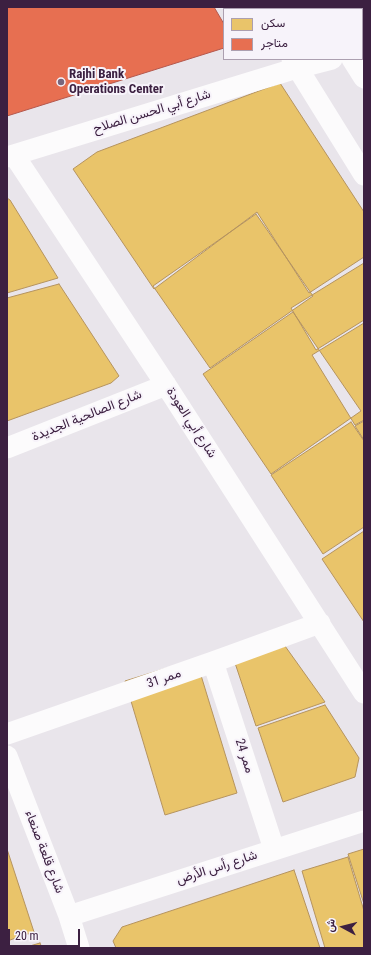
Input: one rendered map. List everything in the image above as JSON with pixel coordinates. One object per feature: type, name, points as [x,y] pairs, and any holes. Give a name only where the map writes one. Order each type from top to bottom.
[{"type":"street","name":"شارع أبي الحسن الصلاح","points":[[11,156],[294,63],[322,60]]},
{"type":"street","points":[[353,60],[364,78]]},
{"type":"street","points":[[294,63],[364,174]]},
{"type":"street","name":"شارع أبي العودة","points":[[11,156],[166,384],[364,693]]},
{"type":"street","name":"شارع الصالحية الجديدة","points":[[7,448],[166,384]]},
{"type":"street","name":"ممر 31","points":[[7,734],[214,662],[320,623]]},
{"type":"street","name":"ممر 24","points":[[214,662],[274,850]]},
{"type":"street","name":"شارع قلعة صنعاء","points":[[7,756],[69,916],[79,948]]},
{"type":"street","name":"شارع رأس الأرض","points":[[69,916],[364,820]]},
{"type":"building: سكن","points":[[280,83],[364,212],[364,257],[309,293],[257,212],[154,289],[73,169],[97,152]]},
{"type":"building: سكن","points":[[7,198],[10,200],[58,278],[7,293]]},
{"type":"building: سكن","points":[[256,214],[313,296],[210,368],[153,286]]},
{"type":"building: سكن","points":[[364,263],[364,320],[316,350],[291,308]]},
{"type":"building: سكن","points":[[59,284],[119,376],[111,383],[7,421],[7,298]]},
{"type":"building: سكن","points":[[293,312],[361,411],[271,474],[203,374]]},
{"type":"building: سكن","points":[[364,323],[364,420],[355,425],[312,355]]},
{"type":"building: سكن","points":[[364,421],[364,440],[355,426]]},
{"type":"building: سكن","points":[[351,422],[364,441],[364,527],[323,554],[271,475]]},
{"type":"building: سكن","points":[[364,531],[364,622],[322,559]]},
{"type":"building: سكن","points":[[285,646],[325,702],[256,726],[235,663]]},
{"type":"building: سكن","points":[[196,659],[237,793],[165,815],[125,681]]},
{"type":"building: سكن","points":[[325,705],[359,758],[355,777],[283,802],[258,728]]},
{"type":"building: سكن","points":[[7,849],[34,932],[7,941]]},
{"type":"building: سكن","points":[[364,849],[364,904],[348,854]]},
{"type":"building: سكن","points":[[348,857],[364,911],[364,948],[325,948],[302,871]]},
{"type":"building: سكن","points":[[294,870],[320,948],[116,948],[113,941],[122,927]]},
{"type":"building: سكن","points":[[40,943],[42,948],[23,948]]},
{"type":"building: متاجر","name":"Rajhi Bank Operations Center","points":[[7,7],[214,7],[223,22],[223,48],[7,116]]},
{"type":"place","name":"Rajhi Bank Operations Center","points":[[61,82]]}]
